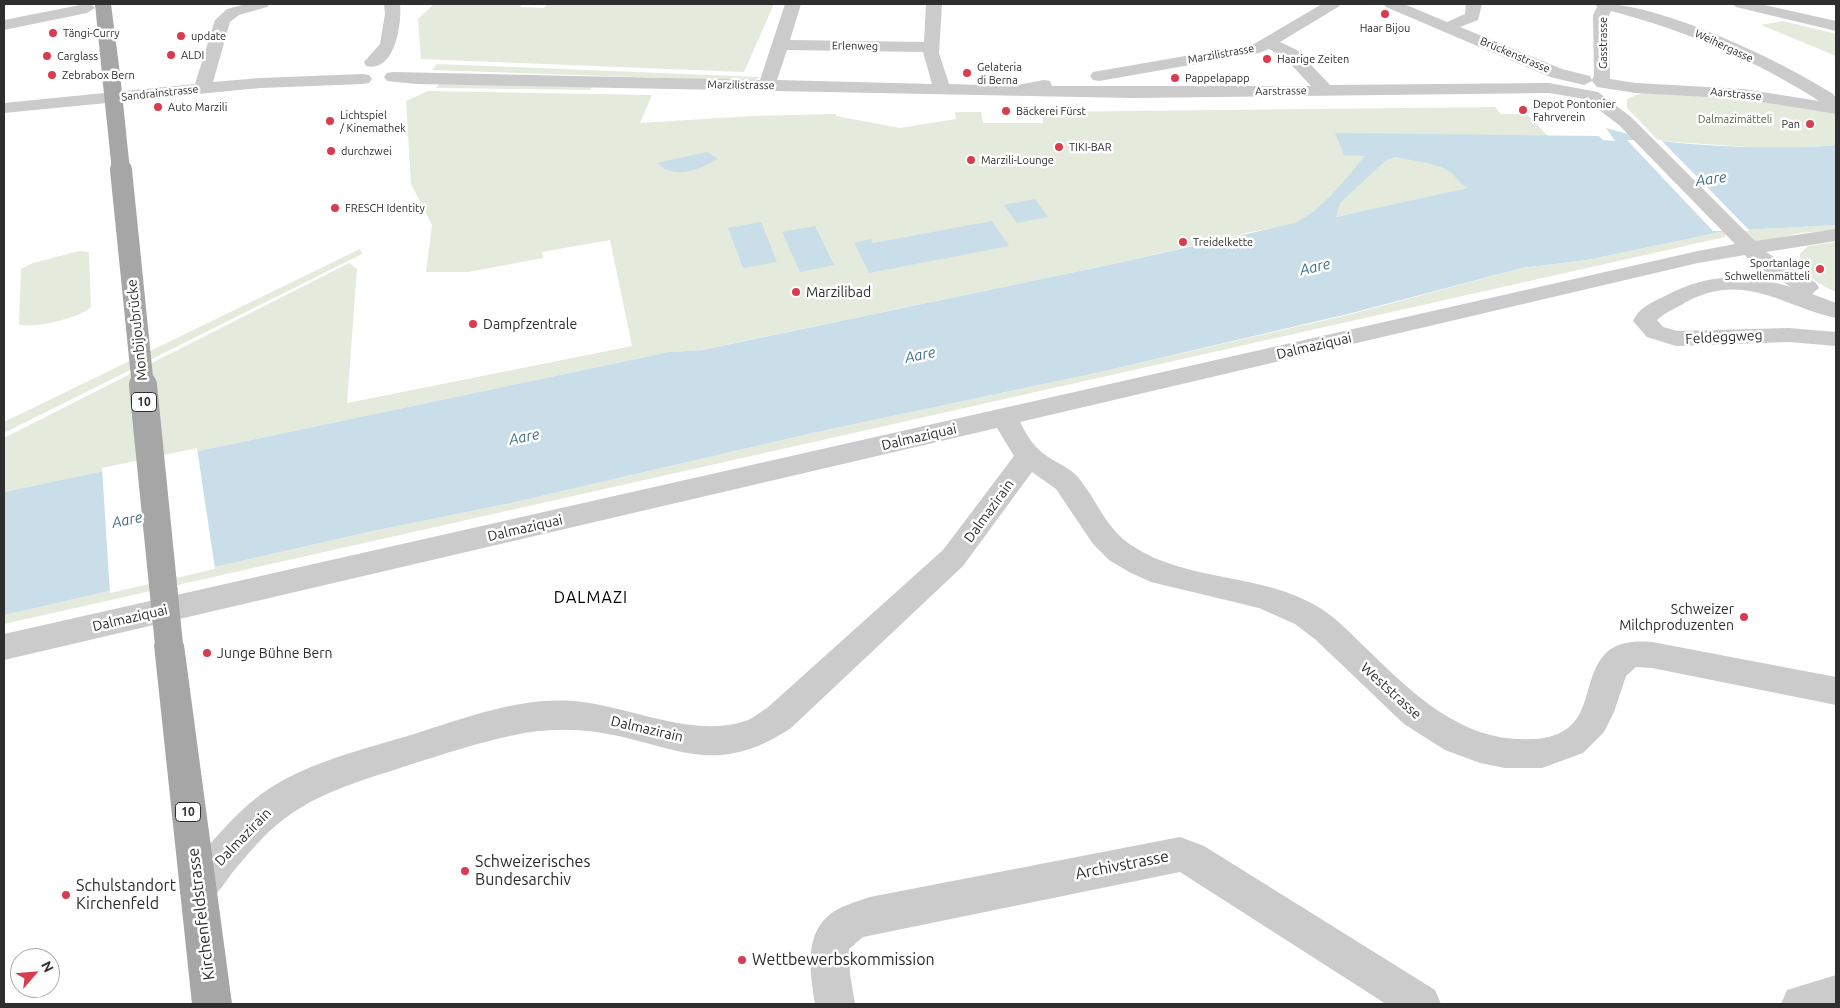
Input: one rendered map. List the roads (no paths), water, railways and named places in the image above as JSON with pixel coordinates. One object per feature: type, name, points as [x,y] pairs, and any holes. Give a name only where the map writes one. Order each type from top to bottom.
[{"type":"main road","points":[[87,6],[105,27]]},
{"type":"main road","points":[[105,27],[110,8]]},
{"type":"main road","name":"Monbijoubrücke","points":[[105,27],[169,645]]},
{"type":"main road","name":"Kirchenfeldstrasse","points":[[169,645],[212,1004]]},
{"type":"street","points":[[203,88],[223,20],[233,12],[262,4]]},
{"type":"street","points":[[365,70],[388,45],[393,14],[392,4]]},
{"type":"street","points":[[767,86],[793,4]]},
{"type":"street","points":[[934,4],[931,47],[942,89]]},
{"type":"street","name":"Marzilistrasse","points":[[1099,76],[1246,51],[1269,43],[1333,4]]},
{"type":"street","name":"Brückenstrasse","points":[[1391,4],[1592,88]]},
{"type":"street","points":[[1447,27],[1472,16],[1474,4]]},
{"type":"street","name":"Gasstrasse","points":[[1592,88],[1603,76],[1601,15],[1604,4]]},
{"type":"street","name":"Weihergasse","points":[[1604,4],[1645,13],[1705,37],[1816,91],[1827,98],[1835,109]]},
{"type":"street","points":[[1741,4],[1836,26]]},
{"type":"street","points":[[4,25],[87,6]]},
{"type":"street","points":[[1269,43],[1288,51],[1326,91]]},
{"type":"street","points":[[388,45],[394,50],[398,68]]},
{"type":"street","name":"Erlenweg","points":[[780,45],[931,47]]},
{"type":"street","name":"Marzilistrasse","points":[[365,70],[379,80],[398,68],[416,80],[438,78],[1012,91],[1044,85]]},
{"type":"street","name":"Sandrainstrasse","points":[[4,108],[203,88],[317,79],[365,70]]},
{"type":"street","points":[[1592,88],[1750,249],[1788,277],[1836,301]]},
{"type":"street","name":"Aarstrasse","points":[[1012,91],[1133,93],[1636,88],[1725,92],[1835,109]]},
{"type":"street","name":"Dalmaziquai","points":[[4,647],[1688,259],[1806,238],[1836,235]]},
{"type":"street","name":"Feldeggweg","points":[[1836,310],[1780,290],[1746,284],[1724,283],[1692,291],[1664,305],[1645,318],[1648,325],[1655,332],[1676,339],[1789,334],[1836,339]]},
{"type":"street","name":"Weststrasse","points":[[1004,418],[1029,456],[1067,483],[1099,532],[1125,556],[1161,572],[1270,598],[1296,609],[1322,626],[1413,714],[1447,735],[1492,752],[1533,754],[1560,749],[1579,738],[1594,720],[1611,669],[1622,659],[1635,654],[1652,655],[1836,691]]},
{"type":"street","name":"Dalmazirain","points":[[197,887],[255,822],[272,806],[296,791],[342,771],[501,723],[550,716],[573,715],[605,719],[709,742],[730,740],[764,728],[779,718],[953,558],[968,542],[1029,456]]},
{"type":"street","name":"Archivstrasse","points":[[835,1004],[829,950],[833,938],[846,925],[870,916],[1180,854],[1191,858],[1421,1004]]},
{"type":"street","points":[[1801,1004],[1836,996]]},
{"type":"water","name":"Aare","points":[[1606,128],[1653,140],[1703,145],[1770,148],[1836,145],[1836,225],[1725,231],[1587,260],[1522,268],[1352,313],[1105,371],[817,432],[511,503],[373,531],[4,615],[4,492],[669,352],[702,350],[1118,263],[1295,223],[1324,202],[1365,156],[1344,155],[1335,133],[1599,136],[1603,140],[1615,141]],"holes":[[[1396,157],[1441,167],[1450,172],[1468,188],[1336,217],[1340,203],[1386,160]]]},
{"type":"water","points":[[707,152],[718,159],[687,172],[671,171],[657,163]]},
{"type":"water","points":[[1035,199],[1048,217],[1017,223],[1004,205]]},
{"type":"water","points":[[992,221],[1009,246],[869,273],[854,243],[871,239],[873,243]]},
{"type":"water","points":[[761,222],[777,262],[743,268],[728,228]]},
{"type":"water","points":[[815,226],[834,265],[800,272],[782,232]]},
{"type":"place","name":"Haar Bijou","points":[[1385,14]]},
{"type":"place","name":"Tängi-Curry","points":[[53,33]]},
{"type":"place","name":"update","points":[[181,36]]},
{"type":"place","name":"ALDI","points":[[171,55]]},
{"type":"place","name":"Carglass","points":[[47,56]]},
{"type":"place","name":"Haarige Zeiten","points":[[1267,59]]},
{"type":"place","name":"Gelateria di Berna","points":[[967,73]]},
{"type":"place","name":"Zebrabox Bern","points":[[52,75]]},
{"type":"place","name":"Pappelapapp","points":[[1175,78]]},
{"type":"place","name":"Auto Marzili","points":[[158,107]]},
{"type":"place","name":"Depot Pontonier Fahrverein","points":[[1523,110]]},
{"type":"place","name":"Bäckerei Fürst","points":[[1006,111]]},
{"type":"place","name":"Lichtspiel / Kinemathek","points":[[330,121]]},
{"type":"place","name":"Pan","points":[[1810,124]]},
{"type":"place","name":"TIKI-BAR","points":[[1059,147]]},
{"type":"place","name":"durchzwei","points":[[331,151]]},
{"type":"place","name":"Marzili-Lounge","points":[[971,160]]},
{"type":"place","name":"FRESCH Identity","points":[[335,208]]},
{"type":"place","name":"Treidelkette","points":[[1183,242]]},
{"type":"place","name":"Sportanlage Schwellenmätteli","points":[[1820,269]]},
{"type":"place","name":"Marzilibad","points":[[796,292]]},
{"type":"place","name":"Dampfzentrale","points":[[473,324]]},
{"type":"place","name":"Schweizer Milchproduzenten","points":[[1744,617]]},
{"type":"place","name":"Junge Bühne Bern","points":[[207,653]]},
{"type":"place","name":"Schweizerisches Bundesarchiv","points":[[465,871]]},
{"type":"place","name":"Schulstandort Kirchenfeld","points":[[66,895]]},
{"type":"place","name":"Wettbewerbskommission","points":[[742,960]]},
{"type":"district","name":"DALMAZI","points":[[591,598]]},
{"type":"park label","name":"Dalmazimätteli","points":[[1735,119]]}]
